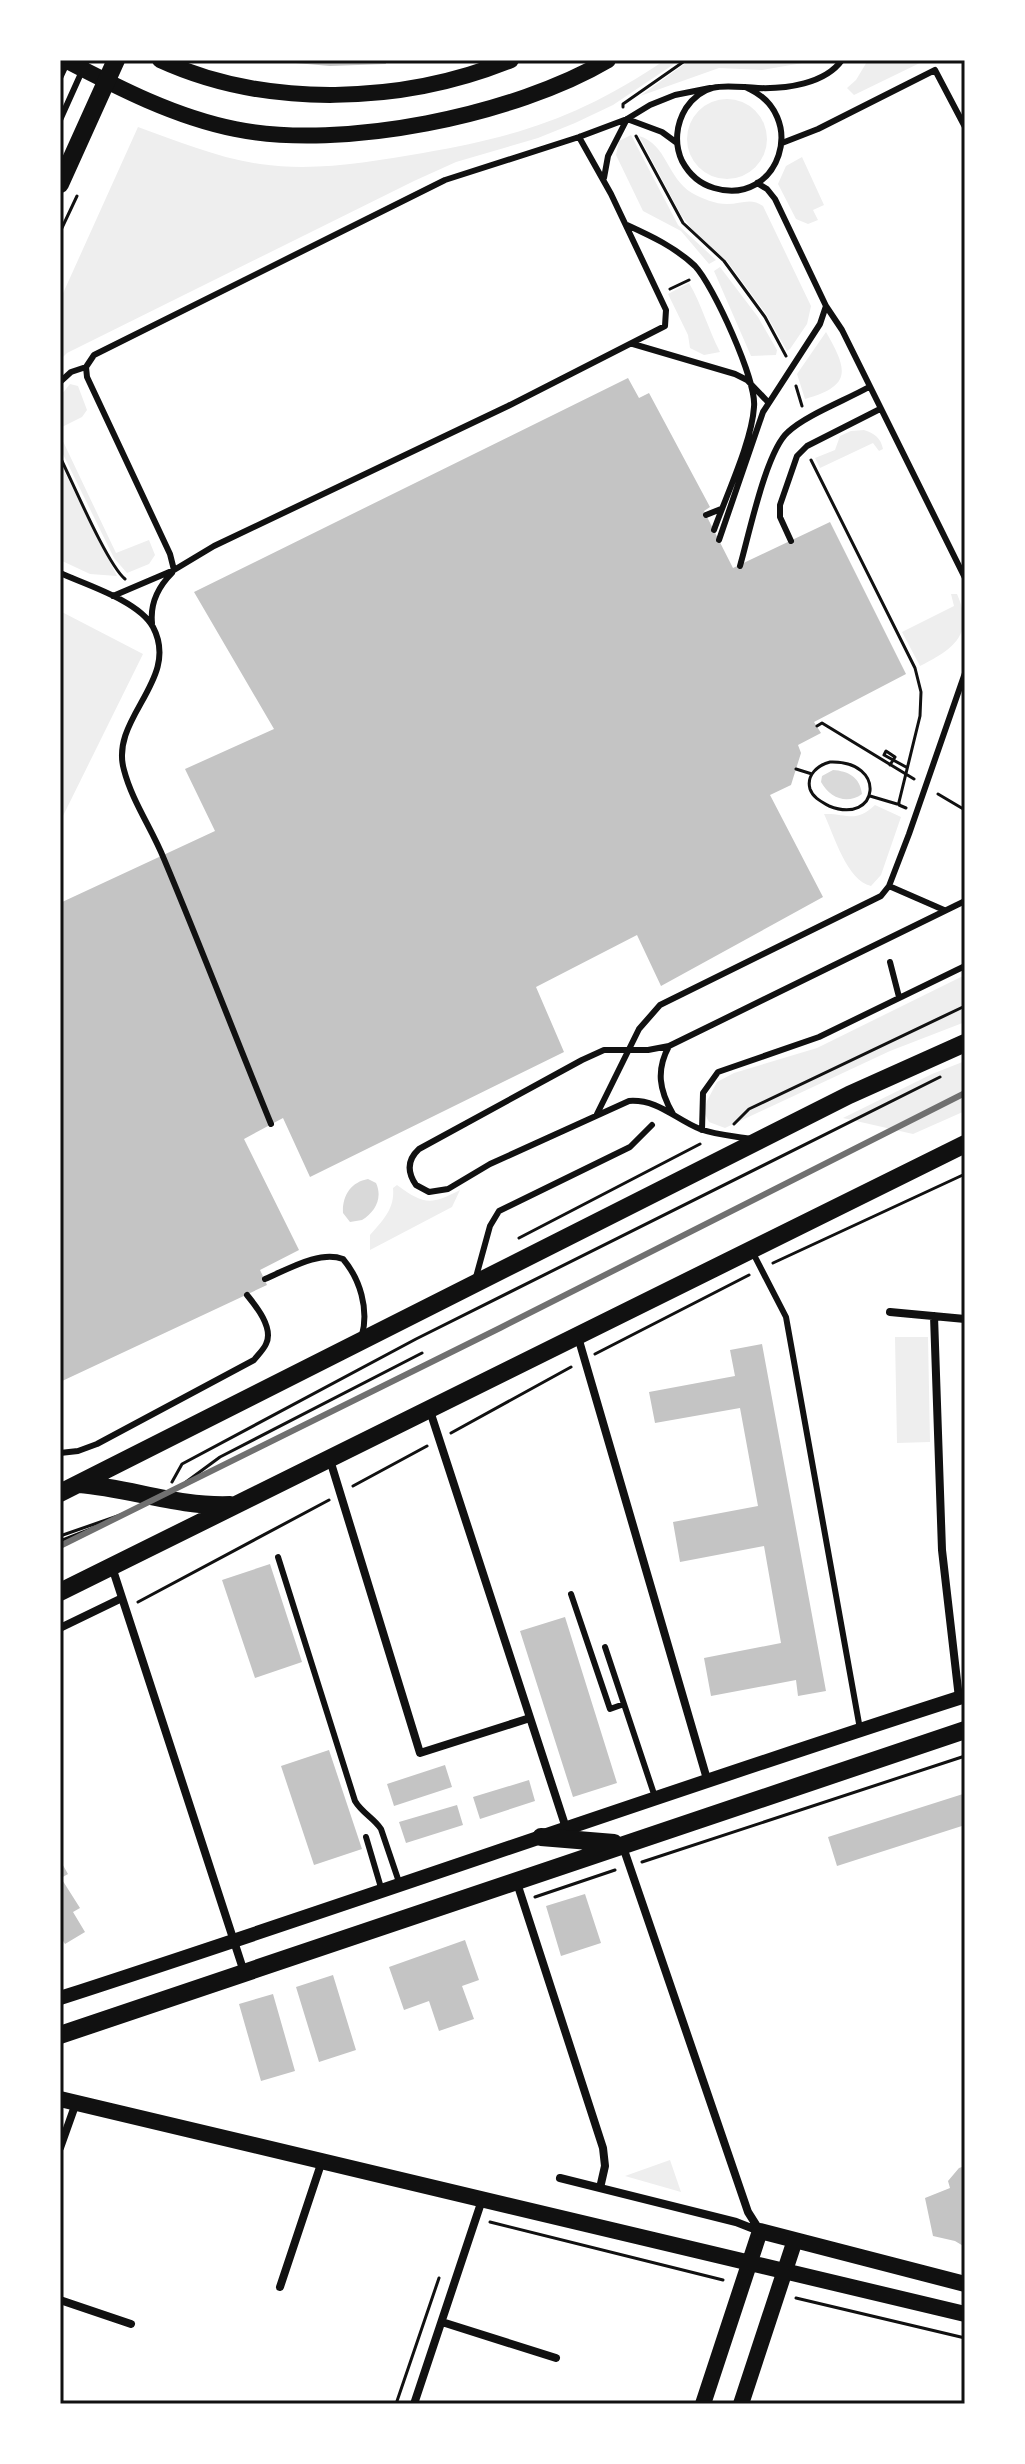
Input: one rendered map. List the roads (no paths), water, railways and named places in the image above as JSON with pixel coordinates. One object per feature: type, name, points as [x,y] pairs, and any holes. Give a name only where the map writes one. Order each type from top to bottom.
[{"type":"main road","points":[[60,184],[116,60]]},
{"type":"main road","points":[[160,60],[231,84],[270,90],[340,94],[413,87],[511,60]]},
{"type":"main road","points":[[74,62],[166,108],[234,129],[267,134],[326,136],[392,128],[502,104],[568,81],[608,60]]},
{"type":"main road","points":[[60,1493],[849,1095],[965,1043]]},
{"type":"main road","points":[[60,1592],[965,1144]]},
{"type":"main road","points":[[79,1484],[204,1506],[237,1505]]},
{"type":"main road","points":[[60,2035],[622,1843],[965,1730]]},
{"type":"main road","points":[[541,1837],[622,1843]]},
{"type":"main road","points":[[68,2101],[965,2314]]},
{"type":"main road","points":[[703,2404],[760,2231],[965,2284]]},
{"type":"main road","points":[[741,2404],[795,2240]]},
{"type":"street","points":[[890,1312],[965,1319]]},
{"type":"street","points":[[60,1998],[707,1779],[962,1697],[942,1550],[934,1316]]},
{"type":"street","points":[[578,1337],[707,1779]]},
{"type":"street","points":[[430,1411],[566,1828]]},
{"type":"street","points":[[329,1459],[420,1753],[530,1718]]},
{"type":"street","points":[[112,1566],[245,1974]]},
{"type":"street","points":[[60,1628],[122,1598]]},
{"type":"street","points":[[622,1843],[748,2212],[760,2231]]},
{"type":"street","points":[[516,1880],[603,2148],[605,2166],[600,2188]]},
{"type":"street","points":[[60,2148],[68,2101]]},
{"type":"street","points":[[280,2287],[322,2161]]},
{"type":"street","points":[[560,2178],[736,2222],[760,2231]]},
{"type":"street","points":[[414,2404],[483,2199]]},
{"type":"street","points":[[60,2300],[131,2324]]},
{"type":"street","points":[[442,2322],[556,2358]]},
{"type":"lane","points":[[60,382],[71,372],[86,367],[102,350],[445,180],[579,137],[627,119],[667,98],[732,85],[769,88],[808,82],[830,73],[842,60]]},
{"type":"lane","points":[[60,78],[74,62]]},
{"type":"lane","points":[[60,120],[74,62]]},
{"type":"lane","points":[[782,143],[818,129],[935,70],[965,127]]},
{"type":"lane","points":[[627,119],[662,132],[677,144],[688,170],[709,187],[730,191],[757,183],[774,166],[782,143],[778,116],[768,101],[745,87]]},
{"type":"lane","points":[[677,144],[682,115],[694,99],[710,88]]},
{"type":"lane","points":[[604,182],[608,156],[627,119]]},
{"type":"lane","points":[[782,130],[799,135]]},
{"type":"lane","points":[[113,596],[174,570],[214,546],[665,326],[667,315],[625,224],[579,137]]},
{"type":"lane","points":[[757,183],[775,199],[965,578]]},
{"type":"lane","points":[[625,224],[672,247],[696,267],[710,287],[750,380],[755,403],[749,432],[714,530]]},
{"type":"lane","points":[[719,540],[768,402],[820,324],[826,306]]},
{"type":"lane","points":[[633,344],[735,374],[747,380],[768,402]]},
{"type":"lane","points":[[86,367],[89,382],[170,554],[174,570]]},
{"type":"lane","points":[[740,566],[771,460],[780,441],[789,430],[869,387]]},
{"type":"lane","points":[[791,541],[780,517],[780,505],[797,456],[807,446],[880,409]]},
{"type":"lane","points":[[706,515],[722,508]]},
{"type":"lane","points":[[174,570],[157,592],[151,610],[160,661],[124,742],[124,771],[163,856],[271,1124]]},
{"type":"lane","points":[[60,573],[113,596],[137,610],[152,625]]},
{"type":"lane","points":[[597,1114],[646,1019],[660,1005],[881,896],[889,886],[917,812],[965,673]]},
{"type":"lane","points":[[889,886],[944,910]]},
{"type":"lane","points":[[762,1141],[702,1130],[656,1105],[636,1101],[597,1114],[440,1191],[429,1192],[419,1188],[410,1175],[411,1158],[419,1149],[582,1060],[604,1050],[669,1046],[965,901]]},
{"type":"lane","points":[[890,962],[899,997]]},
{"type":"lane","points":[[702,1130],[703,1093],[718,1072],[819,1037],[965,966]]},
{"type":"lane","points":[[669,1046],[662,1060],[660,1075],[664,1098],[673,1114]]},
{"type":"lane","points":[[474,1283],[494,1217],[504,1206],[621,1153],[640,1140],[652,1125]]},
{"type":"lane","points":[[751,1250],[786,1317],[860,1729]]},
{"type":"lane","points":[[265,1279],[328,1256],[339,1257],[348,1264],[364,1300],[365,1316],[360,1341]]},
{"type":"lane","points":[[60,1453],[97,1444],[254,1360],[267,1342],[263,1319],[247,1295]]},
{"type":"lane","points":[[278,1557],[355,1801],[360,1810],[377,1822],[381,1829],[400,1885]]},
{"type":"lane","points":[[571,1594],[610,1709],[624,1704]]},
{"type":"lane","points":[[605,1647],[655,1797]]},
{"type":"lane","points":[[366,1837],[382,1891]]},
{"type":"railway","points":[[60,1546],[965,1093]]}]
